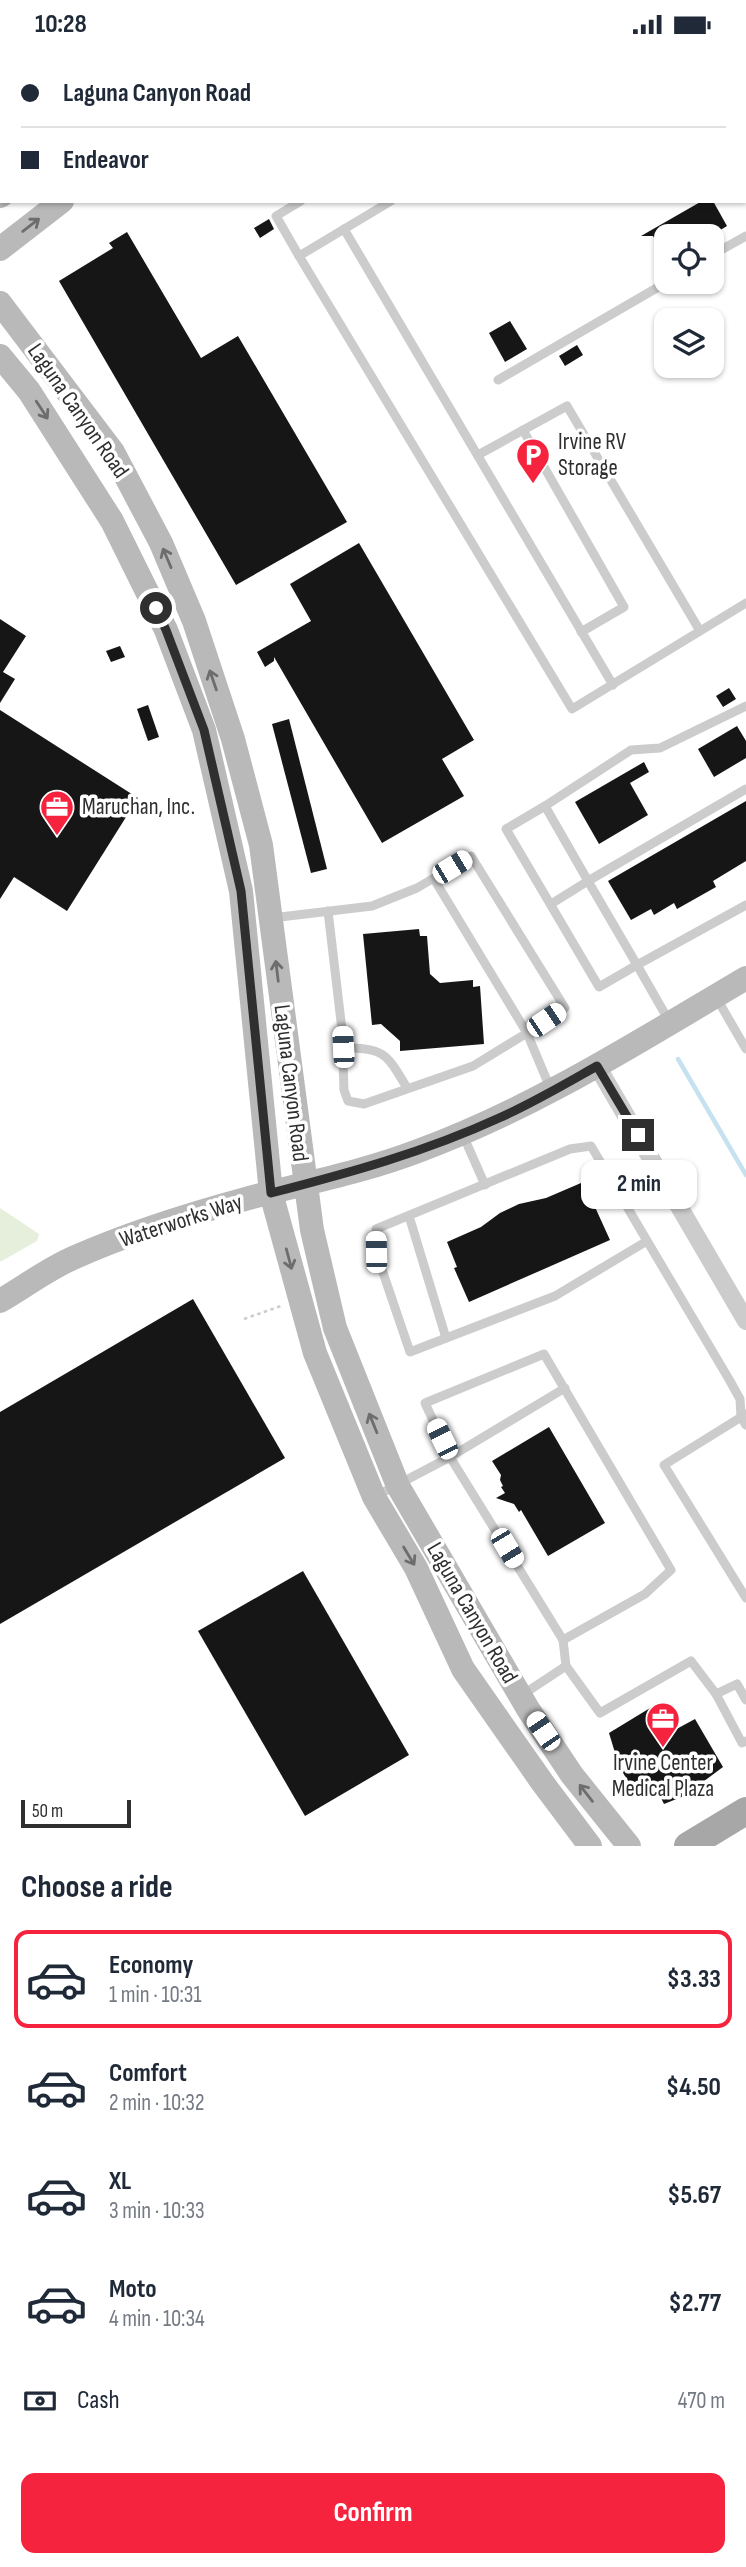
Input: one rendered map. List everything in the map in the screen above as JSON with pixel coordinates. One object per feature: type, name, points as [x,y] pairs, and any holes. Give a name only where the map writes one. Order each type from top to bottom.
[{"type":"main road","points":[[0,249],[59,203]]},
{"type":"main road","name":"Laguna Canyon Road","points":[[0,303],[113,452],[161,543],[194,621],[239,754],[261,845],[312,1230],[334,1328],[398,1486],[520,1696],[572,1775],[629,1846]]},
{"type":"main road","name":"Laguna Canyon Road","points":[[0,356],[29,391],[112,521],[166,630],[204,730],[241,891],[271,1193],[315,1353],[374,1497],[416,1568],[463,1669],[541,1782],[590,1846]]},
{"type":"main road","name":"Waterworks Way","points":[[0,1301],[72,1259],[183,1218],[331,1179],[405,1156],[499,1118],[597,1066],[746,978]]},
{"type":"main road","points":[[688,1846],[746,1811]]},
{"type":"street","points":[[597,1066],[746,1321]]},
{"type":"lane","points":[[298,203],[276,216],[572,709],[746,603]]},
{"type":"lane","points":[[299,256],[388,203]]},
{"type":"lane","points":[[344,229],[613,685]]},
{"type":"lane","points":[[724,248],[746,236]]},
{"type":"lane","points":[[498,380],[654,290]]},
{"type":"lane","points":[[478,455],[567,406],[700,631]]},
{"type":"lane","points":[[523,431],[624,607],[581,632]]},
{"type":"lane","points":[[746,706],[660,748],[631,750],[506,829],[599,987],[746,905]]},
{"type":"lane","points":[[551,904],[746,789]]},
{"type":"lane","points":[[545,806],[670,1023]]},
{"type":"lane","points":[[270,919],[328,911],[372,906],[433,879],[471,856],[565,1008],[473,1066],[364,1104],[352,1103],[346,1098],[344,1090],[343,1047],[328,911]]},
{"type":"lane","points":[[433,879],[527,1033],[552,1091]]},
{"type":"lane","points":[[715,996],[746,1049]]},
{"type":"lane","points":[[343,1047],[376,1049],[390,1058],[407,1088]]},
{"type":"lane","points":[[463,1133],[485,1185]]},
{"type":"lane","points":[[648,1241],[555,1296],[410,1352],[376,1252],[376,1230],[570,1149],[591,1146],[648,1241],[740,1399],[744,1419],[664,1465],[746,1598]]},
{"type":"lane","points":[[409,1216],[446,1338]]},
{"type":"lane","points":[[563,1640],[645,1594],[671,1570],[544,1355],[425,1403],[450,1457],[563,1640],[566,1666],[600,1713],[691,1661],[716,1695],[742,1743],[746,1741]]},
{"type":"lane","points":[[374,1497],[450,1457],[565,1388]]},
{"type":"lane","points":[[520,1696],[566,1666]]},
{"type":"lane","points":[[716,1695],[737,1684],[746,1700]]},
{"type":"path","points":[[244,1319],[300,1299]]},
{"type":"green space","points":[[0,1208],[39,1234],[37,1241],[0,1262]]},
{"type":"building","points":[[699,203],[714,203],[727,226],[662,224]]},
{"type":"building","points":[[269,219],[274,229],[260,238],[254,228]]},
{"type":"building","points":[[654,229],[653,236],[641,236]]},
{"type":"building","points":[[127,232],[201,358],[238,336],[347,522],[236,585],[59,281],[113,248],[109,243]]},
{"type":"building","points":[[510,321],[527,349],[505,362],[489,333]]},
{"type":"building","points":[[577,345],[583,355],[565,366],[559,356]]},
{"type":"building","points":[[359,543],[474,740],[442,759],[464,796],[382,843],[274,657],[274,661],[265,667],[257,652],[311,621],[290,584]]},
{"type":"building","points":[[0,619],[26,636],[3,672],[15,679],[0,703]]},
{"type":"building","points":[[120,646],[125,657],[111,662],[106,651]]},
{"type":"building","points":[[729,688],[736,699],[723,707],[716,696]]},
{"type":"building","points":[[148,705],[159,737],[148,741],[137,709]]},
{"type":"building","name":"Maruchan, Inc.","points":[[0,710],[138,798],[67,911],[14,877],[0,899]]},
{"type":"building","points":[[289,719],[327,869],[311,873],[272,724]]},
{"type":"building","points":[[737,726],[746,741],[746,758],[714,777],[698,749]]},
{"type":"building","points":[[644,762],[649,772],[630,783],[648,815],[599,844],[575,802]]},
{"type":"building","points":[[746,801],[746,861],[713,881],[716,887],[677,909],[674,903],[654,915],[651,909],[631,920],[608,881]]},
{"type":"building","points":[[419,929],[420,936],[427,936],[430,974],[440,983],[473,980],[473,987],[480,986],[484,1044],[400,1051],[400,1041],[381,1024],[372,1025],[363,934]]},
{"type":"building","points":[[581,1183],[591,1208],[595,1207],[610,1240],[469,1302],[454,1268],[457,1267],[447,1242],[481,1227],[500,1213],[519,1204],[546,1198]]},
{"type":"building","points":[[193,1299],[285,1458],[0,1624],[0,1412]]},
{"type":"building","points":[[549,1427],[605,1523],[548,1556],[521,1510],[519,1512],[514,1504],[496,1498],[505,1493],[501,1487],[501,1475],[492,1461]]},
{"type":"building","points":[[303,1571],[409,1755],[305,1816],[198,1631]]},
{"type":"building","name":"Irvine Center Medical Plaza","points":[[655,1705],[671,1732],[695,1719],[723,1767],[684,1796],[664,1804],[656,1788],[641,1798],[632,1788],[619,1766],[609,1733]]},
{"type":"waterway","points":[[678,1059],[746,1175]]},
{"type":"place","name":"Irvine RV Storage","points":[[533,485]]},
{"type":"place","name":"Maruchan, Inc.","points":[[57,837]]},
{"type":"place","name":"Irvine Center Medical Plaza","points":[[663,1749]]},
{"type":"route","points":[[156,608],[204,730],[241,891],[271,1193],[331,1179],[417,1152],[499,1118],[597,1066],[638,1135]]}]
